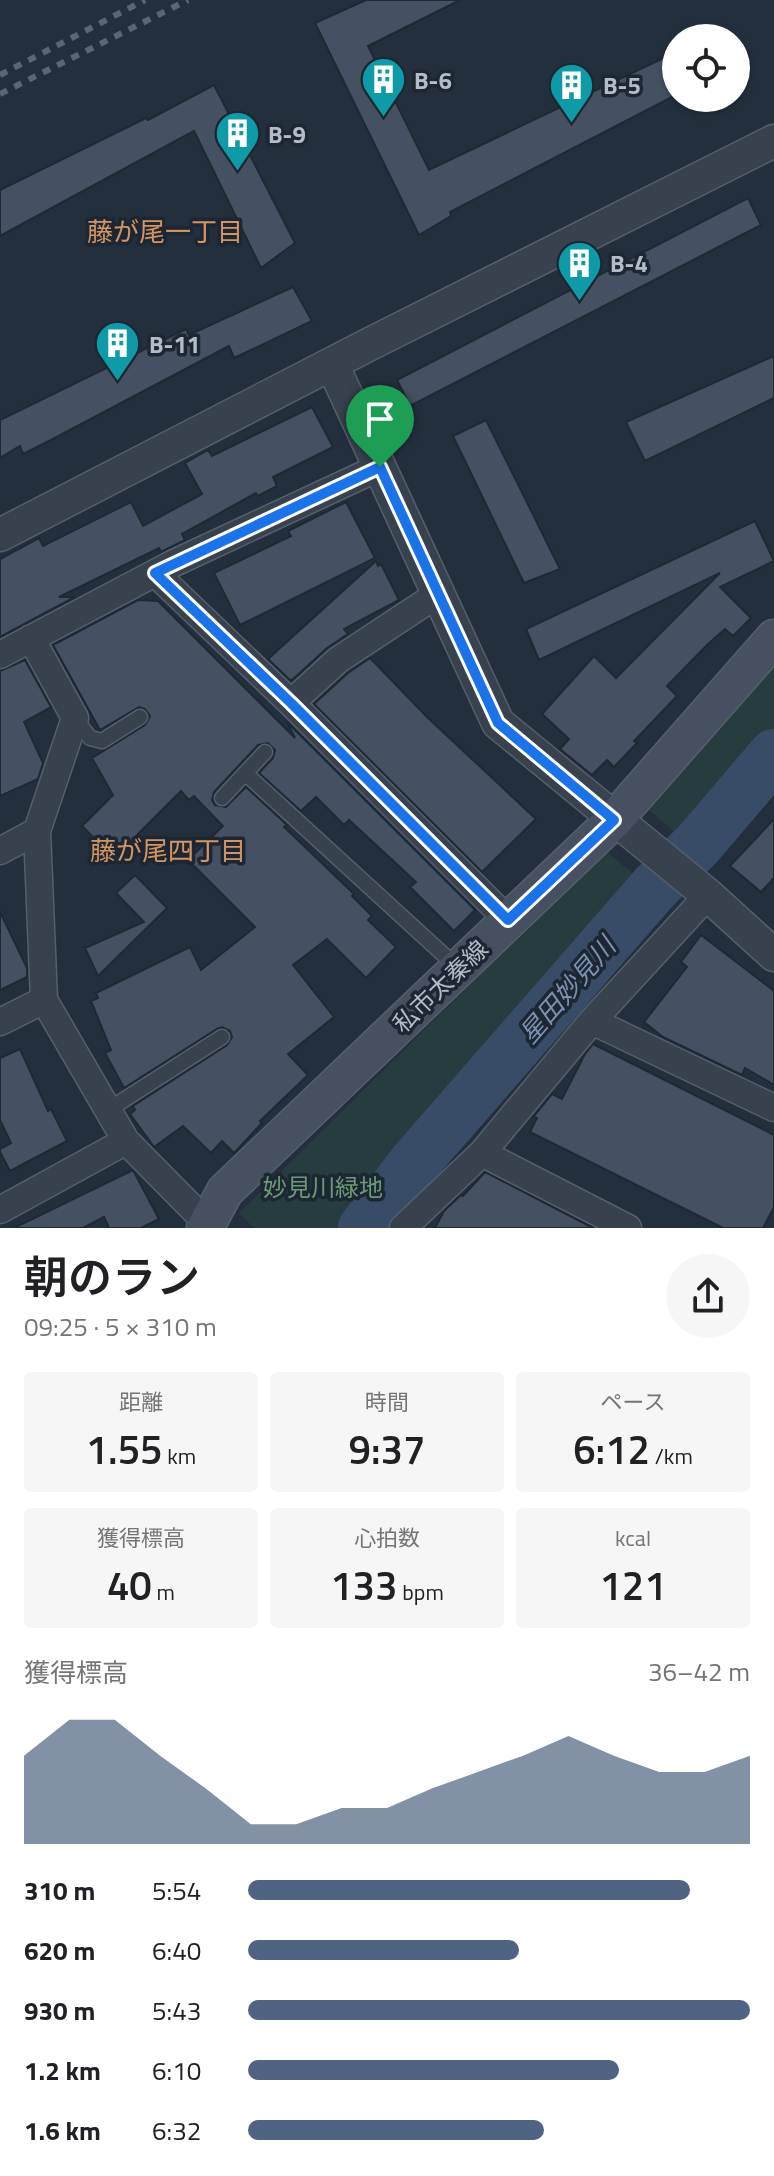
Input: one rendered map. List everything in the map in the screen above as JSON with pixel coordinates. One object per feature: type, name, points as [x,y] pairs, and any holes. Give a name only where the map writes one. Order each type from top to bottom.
[{"type":"main road","name":"私市太秦線","points":[[206,1225],[225,1191],[614,820],[774,638]]},
{"type":"street","points":[[0,535],[774,141]]},
{"type":"street","points":[[332,364],[498,723],[708,895],[774,955]]},
{"type":"street","points":[[0,655],[155,573],[380,467]]},
{"type":"street","points":[[155,573],[291,703],[508,920]]},
{"type":"street","points":[[291,703],[338,660],[438,594]]},
{"type":"street","points":[[31,638],[75,718],[37,831],[44,1000],[126,1141],[206,1225]]},
{"type":"street","points":[[0,851],[37,831]]},
{"type":"street","points":[[403,1228],[482,1153],[592,1021],[708,895]]},
{"type":"street","points":[[0,1022],[44,1000]]},
{"type":"street","points":[[592,1021],[774,1108]]},
{"type":"street","points":[[0,1210],[126,1141]]},
{"type":"street","points":[[482,1153],[628,1228]]},
{"type":"lane","points":[[75,718],[90,738],[102,741],[140,717]]},
{"type":"lane","points":[[222,798],[265,752]]},
{"type":"lane","points":[[245,773],[458,968]]},
{"type":"lane","points":[[108,1110],[222,1037]]},
{"type":"green space","points":[[774,658],[774,734],[682,838],[645,807]]},
{"type":"green space","name":"妙見川緑地","points":[[605,851],[648,885],[342,1228],[254,1228],[239,1213]]},
{"type":"building","points":[[366,0],[460,0],[368,46],[429,170],[662,59],[662,102],[450,212],[451,216],[419,235],[315,23]]},
{"type":"building","points":[[214,85],[295,243],[261,268],[194,131],[0,236],[0,190]]},
{"type":"building","name":"B-4","points":[[748,198],[761,225],[410,406],[397,380]]},
{"type":"building","points":[[293,287],[312,321],[234,358],[229,346],[23,454],[20,446],[0,458],[0,420],[186,329],[189,335]]},
{"type":"building","points":[[774,356],[774,398],[645,461],[626,422]]},
{"type":"building","points":[[312,407],[333,447],[273,477],[277,486],[258,496],[256,493],[182,534],[185,540],[161,552],[159,548],[59,597],[75,597],[0,637],[0,559],[39,538],[43,546],[131,502],[143,526],[202,494],[185,463],[208,450],[212,456]]},
{"type":"building","points":[[486,420],[560,569],[524,583],[453,436]]},
{"type":"building","points":[[346,502],[375,558],[240,625],[214,573],[291,536],[288,531]]},
{"type":"building","points":[[755,521],[774,561],[720,587],[751,618],[733,636],[725,629],[707,645],[667,686],[677,696],[634,741],[637,743],[614,767],[607,760],[592,775],[560,749],[569,739],[542,714],[594,656],[616,678],[720,573],[539,660],[526,629]]},
{"type":"building","points":[[376,561],[378,566],[381,564],[399,600],[344,629],[348,634],[327,648],[291,681],[268,659]]},
{"type":"building","points":[[138,600],[158,601],[295,738],[287,722],[475,910],[454,931],[410,887],[416,882],[349,820],[344,825],[316,797],[301,811],[259,773],[273,758],[275,750],[268,743],[258,745],[214,792],[212,800],[215,805],[226,807],[246,787],[354,894],[352,896],[372,916],[368,920],[396,947],[366,978],[327,939],[293,965],[334,1017],[288,1054],[308,1075],[260,1121],[262,1123],[234,1153],[222,1141],[211,1153],[183,1126],[154,1147],[130,1114],[135,1110],[133,1106],[227,1045],[232,1037],[230,1031],[222,1027],[217,1029],[124,1088],[105,1053],[111,1050],[91,1001],[98,998],[96,993],[190,947],[201,970],[255,927],[188,860],[223,826],[194,796],[189,800],[181,791],[114,858],[82,826],[113,795],[92,758],[145,725],[150,716],[139,707],[100,730],[53,645]]},
{"type":"building","points":[[370,658],[427,717],[536,819],[482,872],[314,704]]},
{"type":"building","points":[[25,660],[51,707],[24,722],[43,763],[38,779],[0,796],[0,671]]},
{"type":"building","points":[[774,819],[774,878],[761,892],[730,866]]},
{"type":"building","points":[[135,875],[167,908],[98,976],[85,948],[144,922],[116,893]]},
{"type":"building","points":[[0,912],[27,968],[27,977],[0,990]]},
{"type":"building","points":[[701,935],[774,991],[774,1085],[745,1068],[742,1075],[663,1037],[644,1022],[687,967],[681,962]]},
{"type":"building","points":[[593,1044],[774,1135],[774,1207],[763,1228],[723,1228],[530,1132],[537,1118],[533,1117],[552,1094],[562,1099]]},
{"type":"building","points":[[20,1049],[48,1111],[51,1109],[67,1141],[10,1171],[0,1152],[11,1143],[0,1120],[0,1058]]},
{"type":"building","points":[[133,1170],[159,1219],[141,1228],[109,1228],[104,1217],[83,1228],[14,1228]]},
{"type":"building","points":[[485,1172],[593,1228],[435,1228],[444,1211]]},
{"type":"waterway","name":"星田妙見川","points":[[364,1228],[416,1161],[774,755]]},
{"type":"railway","points":[[0,75],[145,0]]},
{"type":"railway","points":[[0,94],[188,0]]},
{"type":"place","name":"B-6","points":[[383,119]]},
{"type":"place","name":"B-5","points":[[572,124]]},
{"type":"place","name":"B-9","points":[[237,173]]},
{"type":"place","name":"B-4","points":[[579,302]]},
{"type":"place","name":"B-11","points":[[118,383]]},
{"type":"district","name":"藤が尾一丁目","points":[[165,231]]},
{"type":"district","name":"藤が尾四丁目","points":[[168,850]]},
{"type":"route","points":[[380,467],[498,723],[614,820],[508,920],[291,703],[155,573],[380,467]]}]
